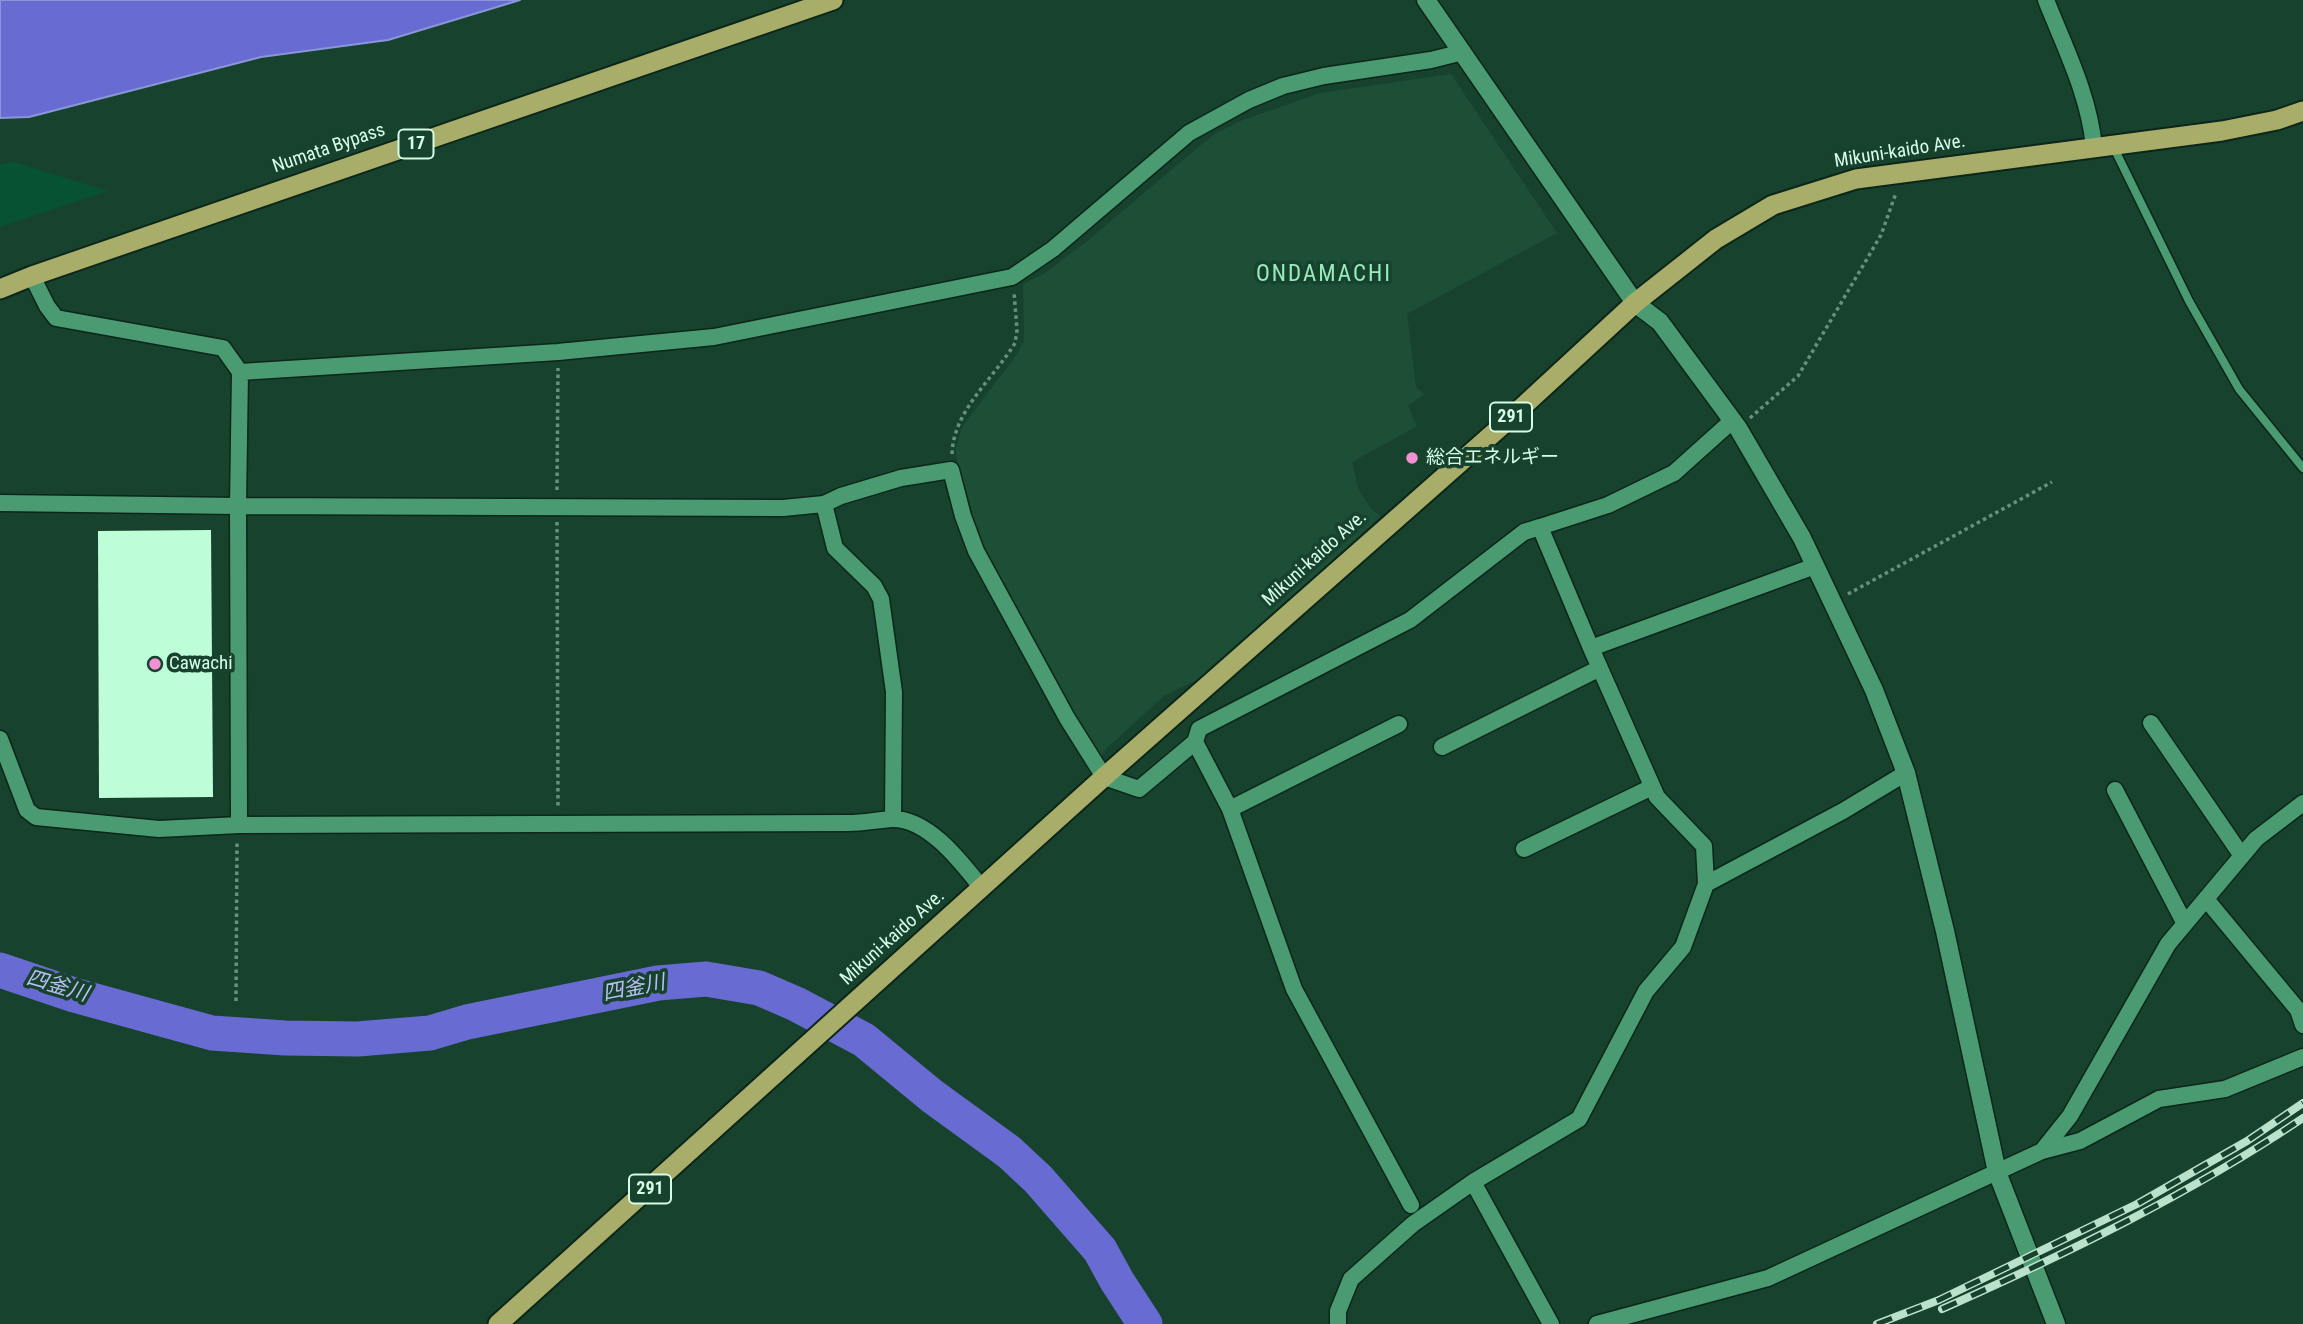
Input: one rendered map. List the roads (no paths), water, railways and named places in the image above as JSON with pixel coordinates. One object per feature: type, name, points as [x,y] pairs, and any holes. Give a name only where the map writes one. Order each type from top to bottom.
[{"type":"highway","name":"Numata Bypass","points":[[0,289],[833,0]]},
{"type":"highway","name":"Mikuni-kaido Ave.","points":[[498,1324],[802,1052],[981,887],[1506,422],[1636,303],[1716,239],[1773,205],[1856,179],[2222,131],[2277,120],[2303,111]]},
{"type":"street","points":[[1426,0],[1636,303],[1660,322],[1735,424],[1815,566],[1874,690],[1906,773],[1945,931],[1997,1172],[2056,1324]]},
{"type":"street","points":[[2046,0],[2083,92],[2092,126],[2103,146]]},
{"type":"street","points":[[240,372],[558,352],[715,337],[1012,277],[1052,249],[1189,133],[1249,100],[1283,86],[1324,76],[1431,60],[1463,52]]},
{"type":"street","points":[[32,276],[56,318],[223,348],[240,372],[239,825]]},
{"type":"street","points":[[0,503],[783,508],[824,504],[841,496],[901,478],[951,470],[976,551],[1067,718],[1104,777],[1139,789],[1195,742],[1199,729],[1410,620],[1524,532],[1608,505],[1674,472],[1735,424]]},
{"type":"street","points":[[824,504],[835,548],[874,586],[881,599],[894,692],[893,819]]},
{"type":"street","points":[[1338,1324],[1338,1311],[1351,1279],[1413,1224],[1473,1182],[1579,1119],[1646,991],[1683,947],[1706,884],[1704,846],[1657,797],[1540,527]]},
{"type":"street","points":[[1591,648],[1815,566]]},
{"type":"street","points":[[1442,747],[1600,668]]},
{"type":"street","points":[[2151,723],[2242,856]]},
{"type":"street","points":[[1230,809],[1399,724]]},
{"type":"street","points":[[0,739],[27,810],[36,817],[159,829],[239,825],[848,823],[893,819],[911,822],[938,839],[960,860],[981,887]]},
{"type":"street","points":[[1195,742],[1230,809],[1294,989],[1411,1205]]},
{"type":"street","points":[[1706,884],[1843,811],[1906,773]]},
{"type":"street","points":[[1524,849],[1652,786]]},
{"type":"street","points":[[2115,790],[2185,924]]},
{"type":"street","points":[[2042,1151],[2070,1115],[2168,944],[2256,838],[2303,803]]},
{"type":"street","points":[[2206,899],[2298,1010],[2303,1024]]},
{"type":"street","points":[[1597,1324],[1768,1278],[2042,1151],[2080,1141],[2159,1099],[2225,1089],[2303,1057]]},
{"type":"street","points":[[1473,1182],[1551,1324]]},
{"type":"lane","points":[[2103,146],[2239,389],[2303,468]]},
{"type":"waterway","name":"四釜川","points":[[0,970],[74,995],[212,1033],[285,1038],[358,1039],[430,1033],[467,1022],[658,983],[706,979],[759,988],[864,1040],[932,1096],[1009,1152],[1038,1179],[1100,1250],[1145,1324]]},
{"type":"railway","points":[[1877,1324],[1939,1300],[2137,1204],[2247,1141],[2303,1103]]},
{"type":"railway","points":[[1942,1309],[2127,1221],[2216,1172],[2303,1118]]},
{"type":"place","name":"総合エネルギー","points":[[1412,458]]},
{"type":"place","name":"Cawachi","points":[[155,664]]},
{"type":"district","name":"ONDAMACHI","points":[[1324,275]]}]
